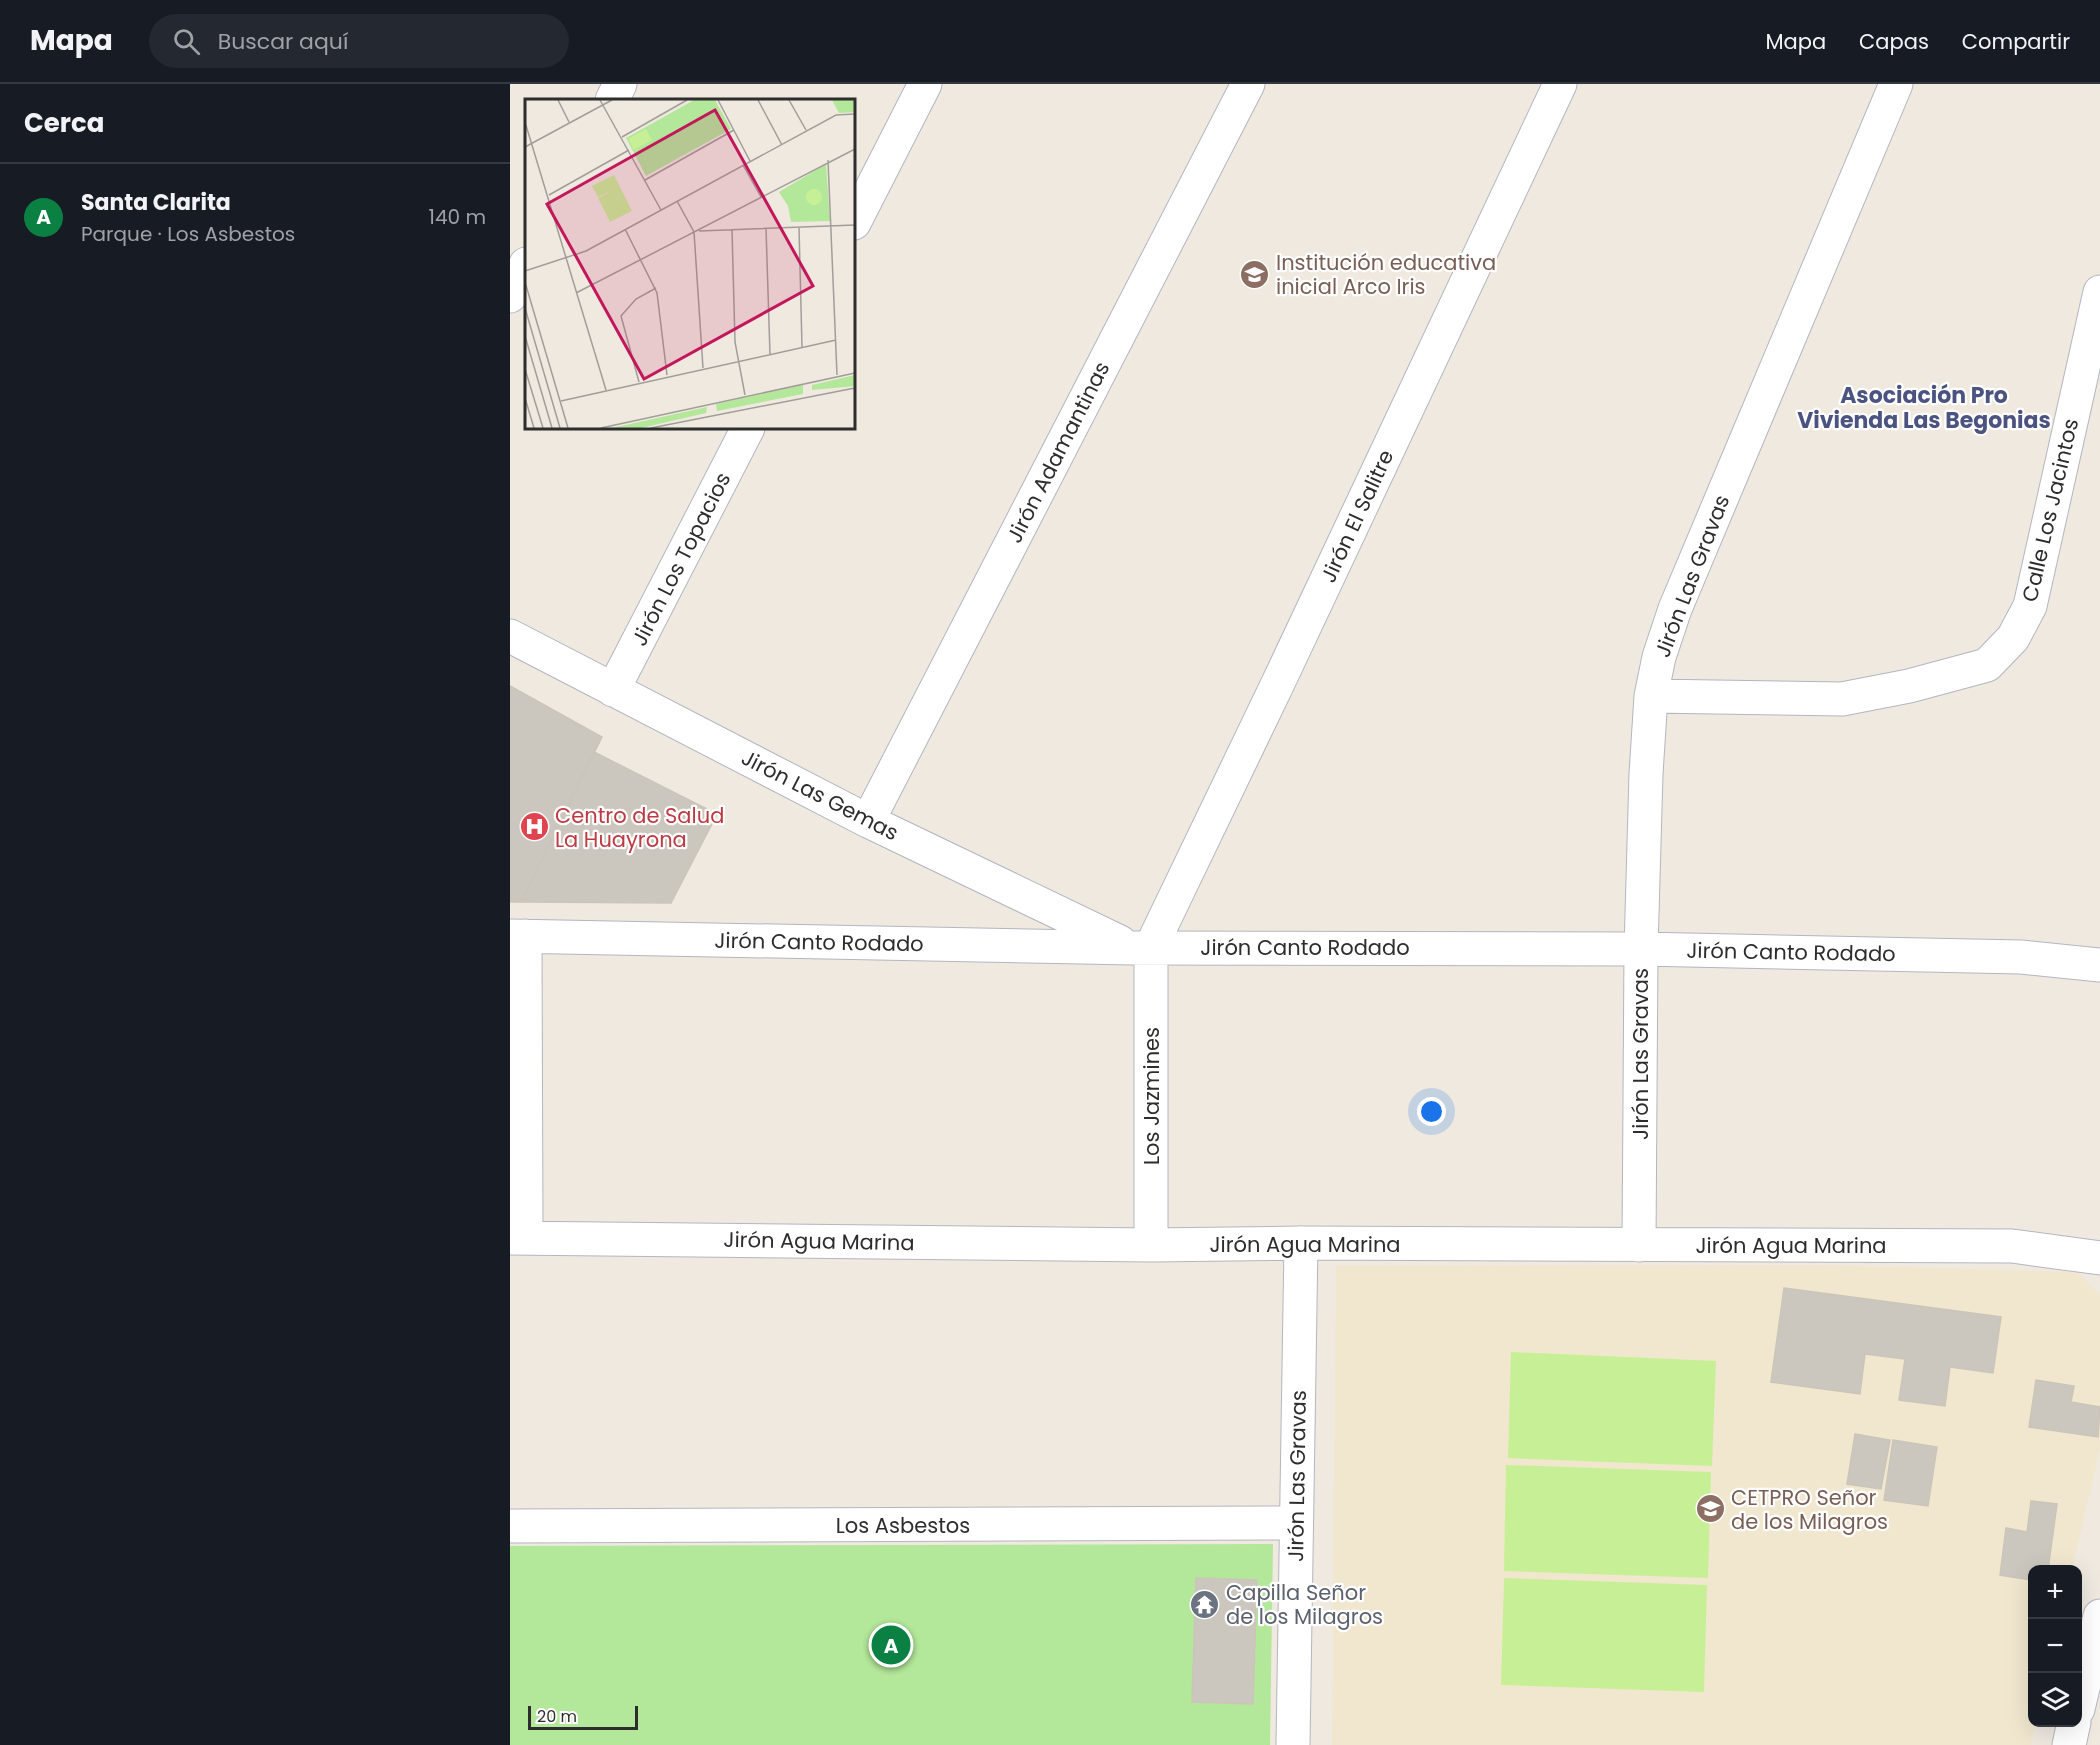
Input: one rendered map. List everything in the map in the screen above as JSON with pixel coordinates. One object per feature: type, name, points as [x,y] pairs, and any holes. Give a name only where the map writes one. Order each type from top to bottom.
[{"type":"street","points":[[612,99],[620,84]]},
{"type":"street","points":[[855,221],[925,84]]},
{"type":"street","name":"Jirón Adamantinas","points":[[868,821],[1248,84]]},
{"type":"street","name":"Jirón El Salitre","points":[[1142,947],[1279,681],[1560,84]]},
{"type":"street","name":"Jirón Las Gravas","points":[[1639,1245],[1641,949],[1646,774],[1651,696],[1659,657],[1675,609],[1896,84]]},
{"type":"street","points":[[510,296],[525,266]]},
{"type":"street","name":"Calle Los Jacintos","points":[[1651,696],[1842,699],[1909,686],[1987,664],[2013,638],[2030,606],[2100,291]]},
{"type":"street","name":"Jirón Los Topacios","points":[[613,690],[747,429]]},
{"type":"street","name":"Jirón Las Gemas","points":[[510,636],[868,821],[1142,947]]},
{"type":"street","points":[[518,936],[518,1238]]},
{"type":"street","name":"Jirón Canto Rodado","points":[[518,936],[1142,947],[1641,949],[2021,957],[2100,965]]},
{"type":"street","name":"Los Jazmines","points":[[1142,947],[1151,1245]]},
{"type":"street","name":"Jirón Agua Marina","points":[[518,1238],[1151,1245],[1301,1243],[2012,1246],[2100,1258]]},
{"type":"street","name":"Jirón Las Gravas","points":[[1293,1745],[1301,1243]]},
{"type":"street","name":"Los Asbestos","points":[[510,1526],[1296,1523]]},
{"type":"street","points":[[2082,1692],[2100,1616]]},
{"type":"street","points":[[2069,1745],[2073,1727]]},
{"type":"shaded area","name":"CETPRO Señor de los Milagros","points":[[1819,1265],[2077,1272],[2100,1294],[2100,1449],[2073,1565],[2028,1565],[2028,1727],[2035,1727],[2031,1745],[1332,1745],[1336,1266]]},
{"type":"green space","points":[[1511,1352],[1716,1361],[1712,1466],[1508,1458]]},
{"type":"green space","points":[[1506,1465],[1711,1472],[1708,1578],[1504,1571]]},
{"type":"green space","points":[[1273,1544],[1270,1745],[510,1745],[510,1546]]},
{"type":"green space","points":[[1504,1578],[1707,1585],[1704,1692],[1501,1685]]},
{"type":"building","name":"Centro de Salud La Huayrona","points":[[510,686],[602,737],[521,902],[510,902]]},
{"type":"building","points":[[594,752],[717,814],[671,903],[521,902]]},
{"type":"building","points":[[1784,1288],[2001,1317],[1993,1373],[1950,1367],[1945,1406],[1899,1400],[1905,1359],[1865,1354],[1860,1394],[1771,1382]]},
{"type":"building","points":[[2036,1380],[2074,1386],[2071,1402],[2100,1407],[2098,1437],[2029,1427]]},
{"type":"building","points":[[1855,1434],[1890,1440],[1881,1489],[1847,1484]]},
{"type":"building","points":[[1893,1440],[1937,1447],[1928,1506],[1884,1500]]},
{"type":"building","points":[[2031,1501],[2057,1504],[2049,1565],[2028,1565],[2028,1579],[2000,1575],[2006,1528],[2027,1532]]},
{"type":"building","points":[[1196,1578],[1257,1580],[1253,1704],[1192,1702]]},
{"type":"place","name":"Institución educativa inicial Arco Iris","points":[[1255,274]]},
{"type":"place","name":"Centro de Salud La Huayrona","points":[[534,827]]},
{"type":"place","name":"CETPRO Señor de los Milagros","points":[[1710,1509]]},
{"type":"place","name":"Capilla Señor de los Milagros","points":[[1205,1604]]},
{"type":"place","name":"Santa Clarita","points":[[891,1645]]},
{"type":"district","name":"Asociación Pro Vivienda Las Begonias","points":[[1924,408]]}]
